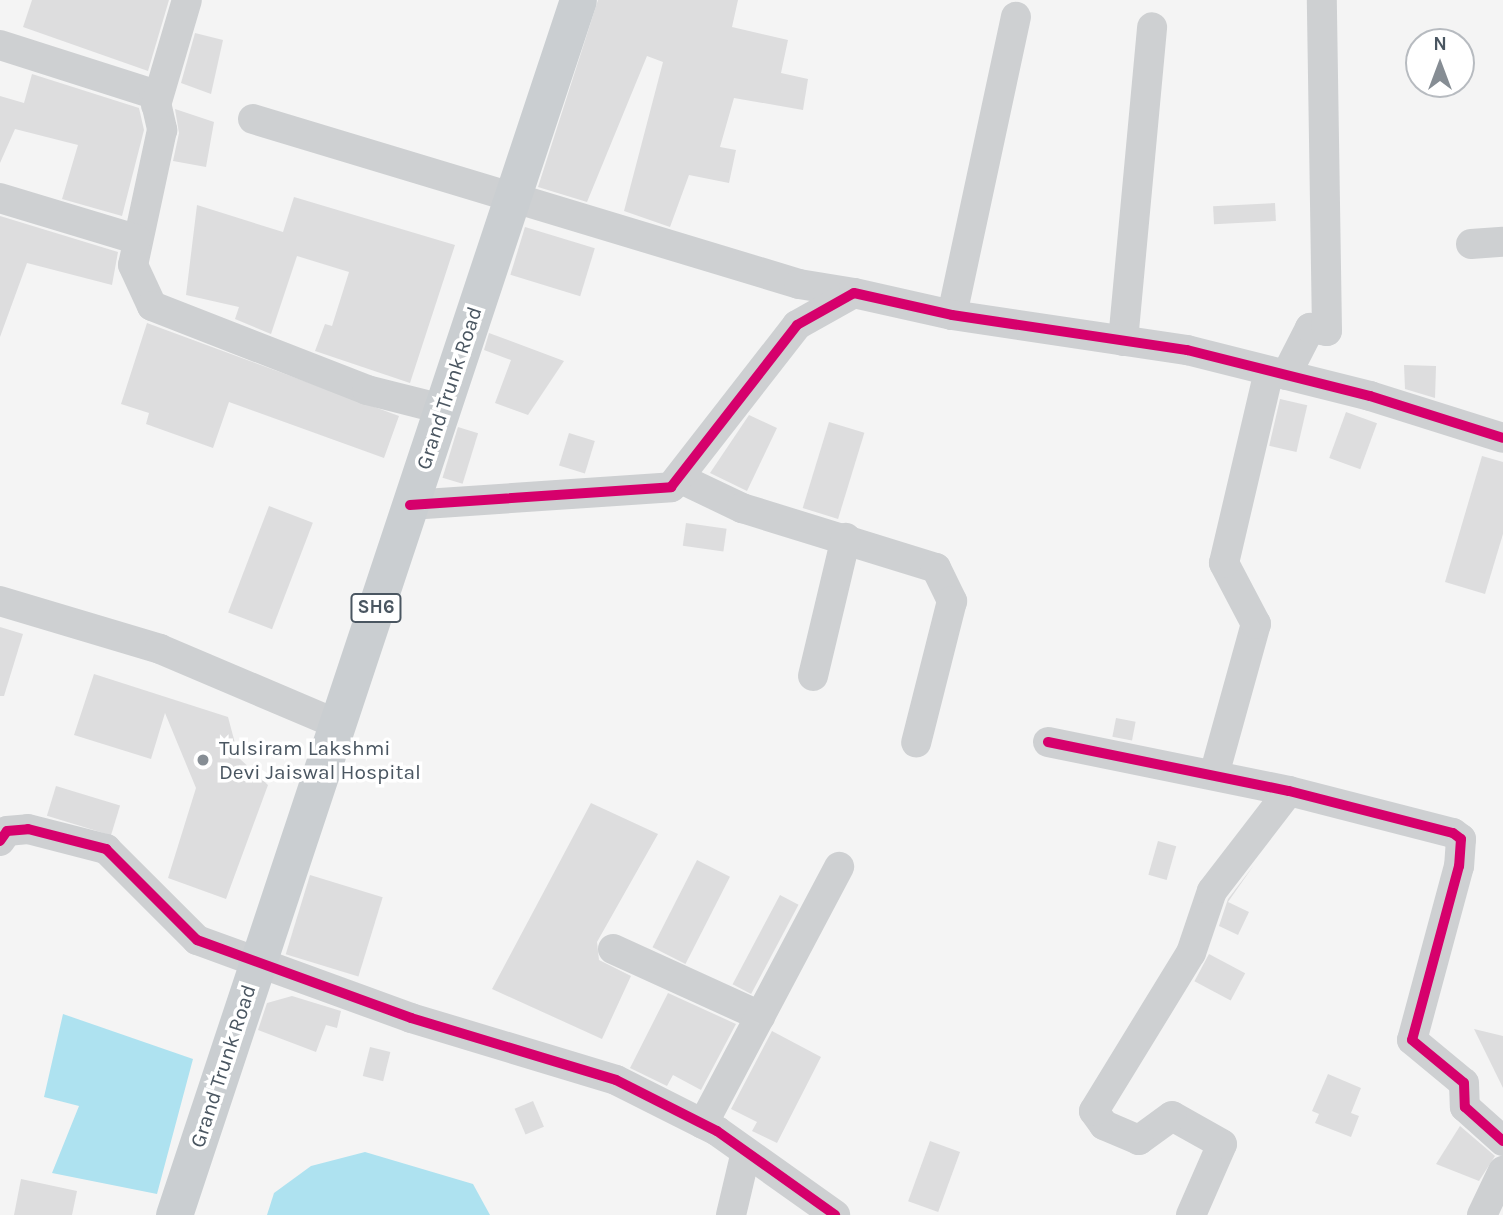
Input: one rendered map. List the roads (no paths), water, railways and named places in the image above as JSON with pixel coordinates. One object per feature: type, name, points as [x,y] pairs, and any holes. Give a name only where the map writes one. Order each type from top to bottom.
[{"type":"main road","name":"Grand Trunk Road","points":[[174,1215],[578,0]]},
{"type":"street","points":[[156,105],[187,0]]},
{"type":"street","points":[[1214,775],[1256,624],[1224,563],[1278,373],[1310,327],[1327,331],[1322,0]]},
{"type":"street","points":[[952,315],[1016,17]]},
{"type":"street","points":[[1123,341],[1152,27]]},
{"type":"street","points":[[0,45],[154,94],[162,130],[136,239],[133,265],[152,306],[367,390],[442,409]]},
{"type":"street","points":[[253,119],[799,284],[855,293],[952,315],[1123,341],[1278,373],[1503,438]]},
{"type":"street","points":[[0,198],[136,239]]},
{"type":"street","points":[[1471,244],[1503,242]]},
{"type":"street","points":[[410,505],[671,487],[797,325],[855,293]]},
{"type":"street","points":[[679,478],[742,508],[936,568],[952,601],[916,743]]},
{"type":"street","points":[[813,676],[846,538]]},
{"type":"street","points":[[0,601],[160,649],[337,724]]},
{"type":"street","points":[[1048,742],[1289,791],[1461,839],[1412,1040],[1464,1083],[1465,1107],[1503,1141]]},
{"type":"street","points":[[1191,1215],[1222,1144],[1172,1116],[1139,1140],[1104,1125],[1094,1111],[1191,953],[1212,891],[1289,791]]},
{"type":"street","points":[[0,841],[7,831],[28,829],[106,849],[197,940],[257,966],[494,1046],[578,1064],[703,1124],[745,1156],[835,1215]]},
{"type":"street","points":[[703,1124],[839,867]]},
{"type":"street","points":[[613,949],[760,1016]]},
{"type":"street","points":[[731,1215],[745,1156]]},
{"type":"street","points":[[1482,1215],[1503,1171]]},
{"type":"water","points":[[63,1014],[193,1059],[157,1194],[52,1173],[79,1106],[44,1097]]},
{"type":"water","points":[[365,1152],[473,1184],[490,1215],[267,1215],[274,1193],[311,1166]]},
{"type":"place","name":"Tulsiram Lakshmi Devi Jaiswal Hospital","points":[[203,760]]}]
